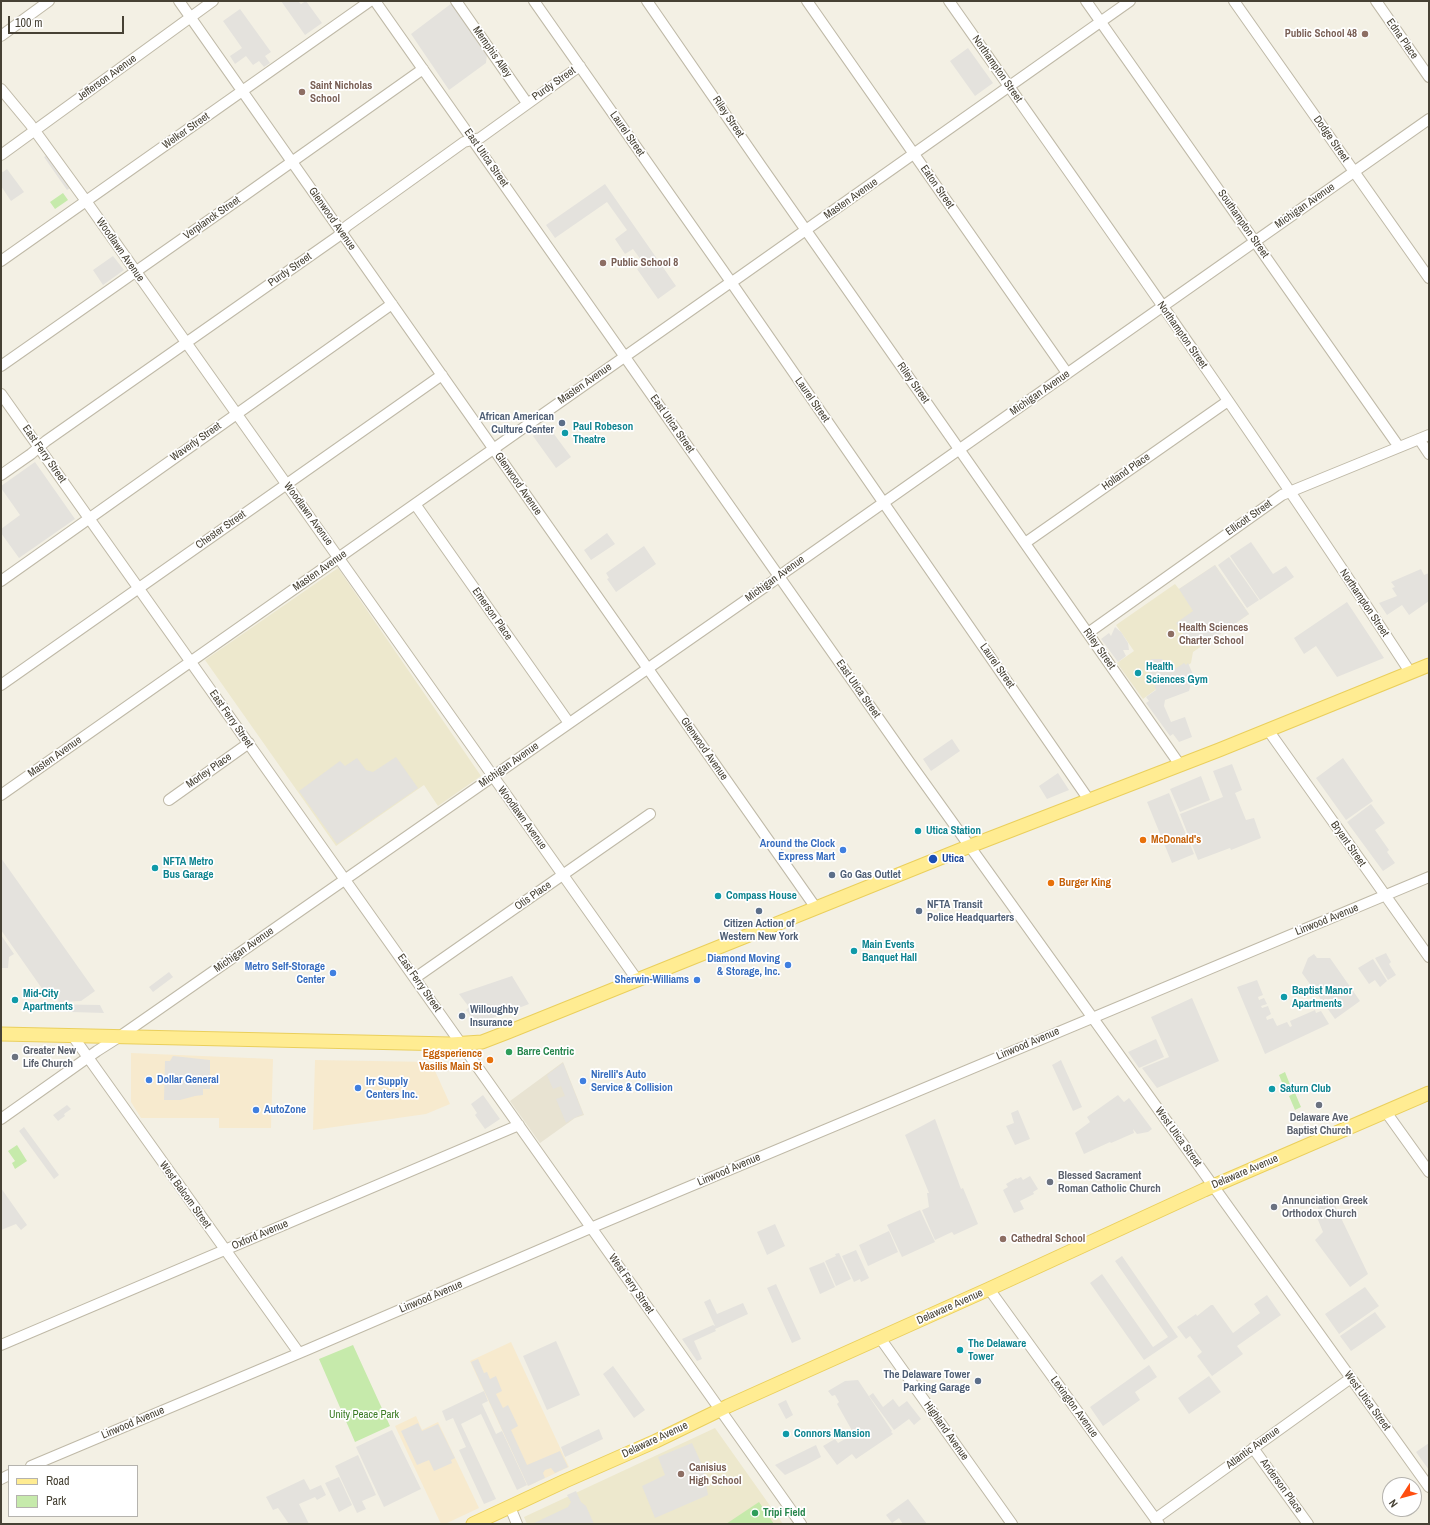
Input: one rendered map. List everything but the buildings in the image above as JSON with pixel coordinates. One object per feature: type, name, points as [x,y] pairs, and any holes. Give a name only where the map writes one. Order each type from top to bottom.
[{"type":"main road","points":[[1,1034],[461,1044],[482,1042],[969,846],[1268,730],[1429,664]]},
{"type":"main road","name":"Delaware Avenue","points":[[473,1524],[1213,1186],[1429,1093]]},
{"type":"street","points":[[1,36],[49,1]]},
{"type":"street","name":"Glenwood Avenue","points":[[179,1],[243,90],[493,449],[816,908]]},
{"type":"street","name":"Jefferson Avenue","points":[[1,155],[213,1]]},
{"type":"street","name":"Welker Street","points":[[1,261],[370,1]]},
{"type":"street","name":"East Utica Street","points":[[375,1],[969,846]]},
{"type":"street","name":"Memphis Alley","points":[[456,1],[527,103]]},
{"type":"street","name":"Laurel Street","points":[[534,1],[731,282],[1089,800]]},
{"type":"street","name":"Riley Street","points":[[647,1],[1180,765]]},
{"type":"street","name":"Eaton Street","points":[[807,1],[1067,374]]},
{"type":"street","name":"Northampton Street","points":[[949,1],[1163,306],[1290,492],[1410,672]]},
{"type":"street","name":"Southampton Street","points":[[1086,1],[1256,241],[1399,447]]},
{"type":"street","name":"Masten Avenue","points":[[1,795],[1130,1]]},
{"type":"street","name":"Dodge Street","points":[[1234,1],[1429,278]]},
{"type":"street","name":"Edna Place","points":[[1376,1],[1429,77]]},
{"type":"street","name":"Purdy Street","points":[[1,475],[331,241],[341,232],[464,142],[480,138],[580,66]]},
{"type":"street","name":"Verplanck Street","points":[[1,366],[423,69]]},
{"type":"street","name":"Woodlawn Avenue","points":[[1,89],[34,130],[86,201],[638,980]]},
{"type":"street","name":"Michigan Avenue","points":[[1,1119],[648,669],[1429,119]]},
{"type":"street","name":"Waverly Street","points":[[1,581],[236,413],[392,304]]},
{"type":"street","name":"Chester Street","points":[[1,685],[442,375]]},
{"type":"street","name":"East Ferry Street","points":[[1,394],[461,1044]]},
{"type":"street","name":"Holland Place","points":[[1025,543],[1228,401]]},
{"type":"street","name":"Ellicott Street","points":[[1088,633],[1276,499],[1429,435]]},
{"type":"street","points":[[1419,439],[1429,454]]},
{"type":"street","name":"Emerson Place","points":[[415,504],[569,724]]},
{"type":"street","name":"Bryant Street","points":[[1268,730],[1429,958]]},
{"type":"street","name":"Morley Place","points":[[169,800],[249,743]]},
{"type":"street","name":"Otis Place","points":[[415,978],[650,814]]},
{"type":"street","name":"West Utica Street","points":[[969,846],[1429,1487]]},
{"type":"street","name":"Linwood Avenue","points":[[33,1465],[591,1228],[1429,877]]},
{"type":"street","name":"West Balcom Street","points":[[72,1035],[299,1353]]},
{"type":"street","name":"West Ferry Street","points":[[461,1044],[801,1524]]},
{"type":"street","points":[[1386,1112],[1429,1172]]},
{"type":"street","name":"Oxford Avenue","points":[[1,1345],[518,1125]]},
{"type":"street","name":"Lexington Avenue","points":[[988,1290],[1157,1521]]},
{"type":"street","name":"Highland Avenue","points":[[880,1338],[1012,1524]]},
{"type":"street","name":"Atlantic Avenue","points":[[1157,1521],[1253,1448],[1351,1378]]},
{"type":"street","name":"Anderson Place","points":[[1253,1448],[1308,1524]]},
{"type":"street","points":[[510,1507],[517,1524]]},
{"type":"shaded area","points":[[281,1],[298,1],[301,4],[306,1],[322,23],[305,35]]},
{"type":"shaded area","points":[[452,3],[477,37],[487,55],[486,63],[449,90],[411,34]]},
{"type":"shaded area","points":[[240,9],[271,52],[265,56],[270,63],[264,67],[259,61],[253,65],[246,56],[235,64],[230,56],[242,48],[223,21]]},
{"type":"shaded area","points":[[968,48],[993,83],[975,96],[950,61]]},
{"type":"shaded area","points":[[47,155],[70,188],[67,190],[44,157]]},
{"type":"shaded area","points":[[7,169],[24,192],[11,201],[1,186],[1,171],[3,172]]},
{"type":"shaded area","points":[[605,184],[676,286],[658,299],[637,269],[644,264],[633,249],[625,254],[615,239],[627,230],[607,202],[555,238],[546,225]]},
{"type":"shaded area","points":[[113,256],[124,270],[103,285],[93,270]]},
{"type":"shaded area","points":[[548,426],[571,457],[556,468],[533,436]]},
{"type":"shaded area","points":[[35,462],[75,519],[19,558],[1,533],[1,529],[20,515],[1,486]]},
{"type":"shaded area","points":[[607,533],[615,544],[591,560],[584,550]]},
{"type":"shaded area","points":[[1251,542],[1273,574],[1286,566],[1294,577],[1260,600],[1230,556]]},
{"type":"shaded area","points":[[644,546],[656,564],[616,592],[607,579],[609,578],[606,573]]},
{"type":"shaded area","points":[[1229,557],[1259,600],[1247,608],[1218,565]]},
{"type":"shaded area","name":"Health Sciences Charter School","points":[[1215,565],[1249,614],[1193,652],[1191,663],[1143,699],[1117,663],[1134,651],[1116,625],[1175,584],[1179,589]]},
{"type":"shaded area","points":[[1215,565],[1249,614],[1207,643],[1202,636],[1190,644],[1176,623],[1193,611],[1179,589]]},
{"type":"shaded area","points":[[338,568],[481,776],[438,806],[424,785],[336,846],[205,660]]},
{"type":"shaded area","points":[[1421,569],[1424,575],[1429,573],[1429,601],[1409,615],[1402,605],[1387,615],[1379,603],[1397,596],[1392,588],[1395,587],[1391,582]]},
{"type":"shaded area","points":[[1347,602],[1384,658],[1337,677],[1316,646],[1304,654],[1294,638]]},
{"type":"shaded area","points":[[1115,627],[1121,632],[1128,643],[1129,650],[1123,650],[1126,656],[1118,662],[1101,639],[1109,633],[1111,636]]},
{"type":"shaded area","points":[[1152,659],[1162,659],[1171,668],[1175,669],[1184,663],[1186,665],[1188,663],[1195,679],[1192,680],[1189,691],[1165,700],[1164,706],[1171,722],[1185,717],[1192,737],[1179,742],[1173,734],[1170,736],[1146,703],[1149,701],[1146,697],[1156,690],[1154,686],[1157,684],[1144,663]]},
{"type":"shaded area","points":[[952,739],[960,751],[931,771],[923,759]]},
{"type":"shaded area","points":[[396,757],[418,788],[337,844],[299,791],[340,761],[345,766],[357,758],[366,770],[373,772]]},
{"type":"shaded area","points":[[1343,758],[1373,801],[1346,820],[1316,778]]},
{"type":"shaded area","points":[[1232,764],[1242,790],[1235,793],[1246,820],[1254,818],[1261,838],[1231,850],[1230,848],[1198,860],[1180,814],[1223,797],[1213,771]]},
{"type":"shaded area","points":[[1058,773],[1069,790],[1047,799],[1039,786]]},
{"type":"shaded area","points":[[1201,776],[1210,800],[1180,812],[1170,789]]},
{"type":"shaded area","points":[[1169,793],[1194,854],[1172,863],[1147,802]]},
{"type":"shaded area","points":[[1371,804],[1385,823],[1375,830],[1389,850],[1387,852],[1395,863],[1383,871],[1347,822]]},
{"type":"shaded area","points":[[1,858],[95,991],[81,1001],[59,1002],[57,1000],[50,1000],[1,930]]},
{"type":"shaded area","points":[[1,935],[14,954],[9,957],[8,968],[1,968]]},
{"type":"shaded area","points":[[1386,953],[1391,962],[1389,964],[1396,975],[1388,980],[1375,958]]},
{"type":"shaded area","points":[[1314,954],[1317,958],[1330,958],[1360,1001],[1335,1019],[1302,973],[1308,958]]},
{"type":"shaded area","points":[[1373,959],[1387,981],[1380,987],[1375,980],[1369,984],[1358,968]]},
{"type":"shaded area","points":[[169,972],[173,977],[153,992],[149,987]]},
{"type":"shaded area","points":[[512,976],[529,1004],[477,1024],[466,1010],[469,1007],[459,994]]},
{"type":"shaded area","points":[[1257,980],[1263,995],[1258,997],[1259,1000],[1264,998],[1267,1004],[1261,1006],[1262,1008],[1268,1006],[1271,1014],[1266,1017],[1267,1020],[1273,1018],[1277,1026],[1287,1022],[1290,1027],[1292,1026],[1290,1021],[1315,1010],[1316,1013],[1321,1011],[1329,1024],[1265,1054],[1237,987]]},
{"type":"shaded area","points":[[1192,998],[1219,1061],[1157,1088],[1142,1068],[1169,1057],[1151,1017]]},
{"type":"shaded area","points":[[37,1004],[100,1005],[104,1013],[40,1011]]},
{"type":"shaded area","points":[[1156,1039],[1164,1057],[1139,1068],[1128,1052]]},
{"type":"shaded area","points":[[131,1053],[273,1059],[271,1128],[219,1128],[219,1118],[141,1118],[131,1102]]},
{"type":"shaded area","points":[[173,1056],[210,1060],[210,1089],[203,1089],[203,1095],[180,1100],[164,1100],[165,1061],[170,1061]]},
{"type":"shaded area","points":[[315,1060],[431,1062],[450,1104],[426,1114],[313,1130]]},
{"type":"shaded area","points":[[1061,1060],[1082,1107],[1073,1111],[1052,1065]]},
{"type":"shaded area","points":[[563,1062],[584,1115],[575,1118],[540,1143],[510,1101]]},
{"type":"shaded area","points":[[563,1063],[583,1114],[566,1123],[556,1099],[565,1096],[561,1086],[553,1089],[547,1075]]},
{"type":"shaded area","points":[[483,1095],[500,1119],[485,1129],[475,1115],[477,1113],[471,1104]]},
{"type":"shaded area","points":[[1118,1095],[1124,1102],[1129,1098],[1152,1129],[1148,1132],[1137,1134],[1133,1129],[1134,1133],[1084,1154],[1075,1133],[1090,1122],[1087,1117]]},
{"type":"shaded area","points":[[67,1105],[71,1109],[58,1121],[53,1115]]},
{"type":"shaded area","points":[[1018,1110],[1030,1139],[1015,1145],[1006,1126],[1014,1123],[1011,1113]]},
{"type":"shaded area","points":[[935,1119],[961,1189],[963,1188],[978,1224],[954,1235],[952,1232],[935,1240],[922,1210],[929,1207],[927,1193],[929,1193],[905,1135]]},
{"type":"shaded area","points":[[24,1127],[59,1175],[54,1179],[19,1131]]},
{"type":"shaded area","points":[[1030,1176],[1038,1189],[1033,1192],[1034,1194],[1020,1201],[1024,1209],[1014,1213],[1003,1190],[1008,1187],[1006,1184],[1016,1178],[1021,1177],[1023,1180]]},
{"type":"shaded area","points":[[1,1188],[27,1225],[21,1230],[16,1224],[1,1230]]},
{"type":"shaded area","points":[[1330,1195],[1368,1274],[1350,1287],[1315,1240],[1323,1232],[1316,1215],[1320,1213],[1318,1208],[1324,1197]]},
{"type":"shaded area","points":[[920,1210],[935,1242],[902,1257],[887,1225]]},
{"type":"shaded area","points":[[775,1224],[785,1246],[767,1255],[757,1232]]},
{"type":"shaded area","points":[[889,1231],[898,1252],[868,1266],[859,1245]]},
{"type":"shaded area","points":[[856,1250],[869,1278],[861,1282],[860,1279],[854,1282],[842,1256]]},
{"type":"shaded area","points":[[839,1253],[851,1279],[836,1286],[825,1261]]},
{"type":"shaded area","points":[[1122,1256],[1178,1337],[1144,1360],[1090,1283],[1102,1274],[1153,1347],[1168,1337],[1115,1261]]},
{"type":"shaded area","points":[[824,1262],[835,1287],[820,1294],[809,1268]]},
{"type":"shaded area","points":[[776,1284],[801,1339],[792,1343],[767,1288]]},
{"type":"shaded area","points":[[1365,1287],[1379,1306],[1339,1334],[1325,1314]]},
{"type":"shaded area","points":[[1267,1295],[1281,1315],[1237,1346],[1243,1354],[1212,1376],[1197,1356],[1202,1352],[1190,1336],[1186,1339],[1177,1327],[1213,1305],[1233,1333],[1260,1313],[1254,1304]]},
{"type":"shaded area","points":[[710,1299],[717,1314],[743,1303],[748,1314],[715,1329],[716,1331],[694,1341],[702,1359],[697,1361],[682,1339],[713,1325],[715,1326],[704,1302]]},
{"type":"shaded area","points":[[1375,1312],[1386,1327],[1351,1351],[1340,1336]]},
{"type":"shaded area","points":[[556,1341],[580,1395],[547,1410],[523,1356]]},
{"type":"shaded area","points":[[511,1342],[569,1467],[528,1486],[470,1361]]},
{"type":"shaded area","points":[[478,1359],[484,1373],[487,1372],[490,1379],[496,1376],[502,1391],[496,1394],[503,1408],[508,1405],[518,1426],[511,1430],[527,1465],[560,1451],[568,1467],[555,1473],[551,1468],[545,1470],[543,1473],[545,1478],[528,1486],[471,1362]]},
{"type":"shaded area","points":[[1149,1365],[1157,1377],[1135,1392],[1140,1400],[1103,1426],[1090,1407]]},
{"type":"shaded area","points":[[613,1366],[645,1410],[634,1418],[603,1374]]},
{"type":"shaded area","points":[[1209,1376],[1221,1392],[1189,1414],[1178,1398]]},
{"type":"shaded area","points":[[858,1380],[893,1434],[856,1459],[852,1454],[837,1465],[823,1446],[835,1439],[838,1443],[854,1434],[837,1404],[839,1402],[835,1395],[832,1396],[828,1391],[845,1381]]},
{"type":"shaded area","points":[[484,1391],[488,1401],[482,1404],[496,1434],[502,1431],[527,1485],[517,1490],[481,1414],[461,1424],[496,1499],[484,1504],[459,1450],[466,1447],[453,1418],[446,1421],[442,1411]]},
{"type":"shaded area","points":[[873,1393],[883,1407],[893,1399],[899,1407],[907,1401],[921,1419],[914,1425],[909,1419],[894,1430],[869,1396]]},
{"type":"shaded area","points":[[786,1400],[793,1415],[786,1419],[778,1404]]},
{"type":"shaded area","points":[[416,1416],[422,1430],[438,1422],[479,1508],[445,1524],[441,1524],[395,1426]]},
{"type":"shaded area","points":[[418,1423],[422,1431],[438,1424],[455,1458],[451,1460],[452,1463],[434,1471],[429,1460],[417,1465],[401,1431]]},
{"type":"shaded area","name":"Canisius High School","points":[[715,1428],[783,1524],[527,1524],[524,1517]]},
{"type":"shaded area","points":[[599,1429],[603,1439],[565,1457],[561,1447]]},
{"type":"shaded area","points":[[392,1430],[421,1489],[384,1507],[356,1447]]},
{"type":"shaded area","points":[[692,1443],[703,1467],[708,1495],[655,1518],[642,1486],[665,1475],[658,1457]]},
{"type":"shaded area","points":[[1429,1443],[1429,1470],[1416,1452]]},
{"type":"shaded area","points":[[816,1445],[821,1457],[806,1465],[785,1475],[775,1465]]},
{"type":"shaded area","points":[[358,1455],[376,1495],[362,1501],[366,1509],[357,1513],[335,1466]]},
{"type":"shaded area","points":[[339,1477],[352,1505],[339,1512],[325,1483]]},
{"type":"shaded area","points":[[304,1479],[310,1490],[321,1485],[326,1495],[317,1500],[315,1497],[299,1504],[309,1524],[289,1524],[278,1508],[273,1510],[266,1497]]},
{"type":"shaded area","points":[[576,1491],[581,1502],[586,1506],[594,1524],[532,1524],[568,1507],[571,1502],[567,1495]]},
{"type":"shaded area","points":[[908,1499],[927,1524],[903,1524],[899,1518],[892,1523],[886,1515]]},
{"type":"green space","points":[[63,193],[68,200],[55,209],[50,202]]},
{"type":"green space","points":[[1285,1072],[1291,1087],[1285,1090],[1279,1075]]},
{"type":"green space","points":[[1295,1093],[1301,1107],[1295,1110],[1289,1096]]},
{"type":"green space","points":[[17,1145],[27,1161],[15,1169],[12,1163],[15,1161],[8,1151]]},
{"type":"green space","name":"Unity Peace Park","points":[[353,1345],[390,1426],[355,1442],[319,1359]]},
{"type":"green space","name":"Tripi Field","points":[[759,1502],[774,1524],[726,1524]]},
{"type":"place","name":"Public School 48","points":[[1365,34]]},
{"type":"place","name":"Saint Nicholas School","points":[[302,92]]},
{"type":"place","name":"Public School 8","points":[[603,263]]},
{"type":"place","name":"African American Culture Center","points":[[562,423]]},
{"type":"place","name":"Paul Robeson Theatre","points":[[565,433]]},
{"type":"place","name":"Health Sciences Charter School","points":[[1171,634]]},
{"type":"place","name":"Health Sciences Gym","points":[[1138,673]]},
{"type":"place","name":"Utica Station","points":[[918,831]]},
{"type":"place","name":"McDonald's","points":[[1143,840]]},
{"type":"place","name":"Around the Clock Express Mart","points":[[843,850]]},
{"type":"place","name":"Utica","points":[[933,859]]},
{"type":"place","name":"NFTA Metro Bus Garage","points":[[155,868]]},
{"type":"place","name":"Go Gas Outlet","points":[[832,875]]},
{"type":"place","name":"Burger King","points":[[1051,883]]},
{"type":"place","name":"Compass House","points":[[718,896]]},
{"type":"place","name":"Citizen Action of Western New York","points":[[759,911]]},
{"type":"place","name":"NFTA Transit Police Headquarters","points":[[919,911]]},
{"type":"place","name":"Main Events Banquet Hall","points":[[854,951]]},
{"type":"place","name":"Diamond Moving & Storage, Inc.","points":[[788,965]]},
{"type":"place","name":"Metro Self-Storage Center","points":[[333,973]]},
{"type":"place","name":"Sherwin-Williams","points":[[697,980]]},
{"type":"place","name":"Baptist Manor Apartments","points":[[1284,997]]},
{"type":"place","name":"Mid-City Apartments","points":[[15,1000]]},
{"type":"place","name":"Willoughby Insurance","points":[[462,1016]]},
{"type":"place","name":"Barre Centric","points":[[509,1052]]},
{"type":"place","name":"Greater New Life Church","points":[[15,1057]]},
{"type":"place","name":"Eggsperience Vasilis Main St","points":[[490,1060]]},
{"type":"place","name":"Dollar General","points":[[149,1080]]},
{"type":"place","name":"Nirelli's Auto Service & Collision","points":[[583,1081]]},
{"type":"place","name":"Irr Supply Centers Inc.","points":[[358,1088]]},
{"type":"place","name":"Saturn Club","points":[[1272,1089]]},
{"type":"place","name":"Delaware Ave Baptist Church","points":[[1319,1105]]},
{"type":"place","name":"AutoZone","points":[[256,1110]]},
{"type":"place","name":"Blessed Sacrament Roman Catholic Church","points":[[1050,1182]]},
{"type":"place","name":"Annunciation Greek Orthodox Church","points":[[1274,1207]]},
{"type":"place","name":"Cathedral School","points":[[1003,1239]]},
{"type":"place","name":"The Delaware Tower","points":[[960,1350]]},
{"type":"place","name":"The Delaware Tower Parking Garage","points":[[978,1381]]},
{"type":"place","name":"Connors Mansion","points":[[786,1434]]},
{"type":"place","name":"Canisius High School","points":[[681,1474]]},
{"type":"place","name":"Tripi Field","points":[[755,1513]]}]
